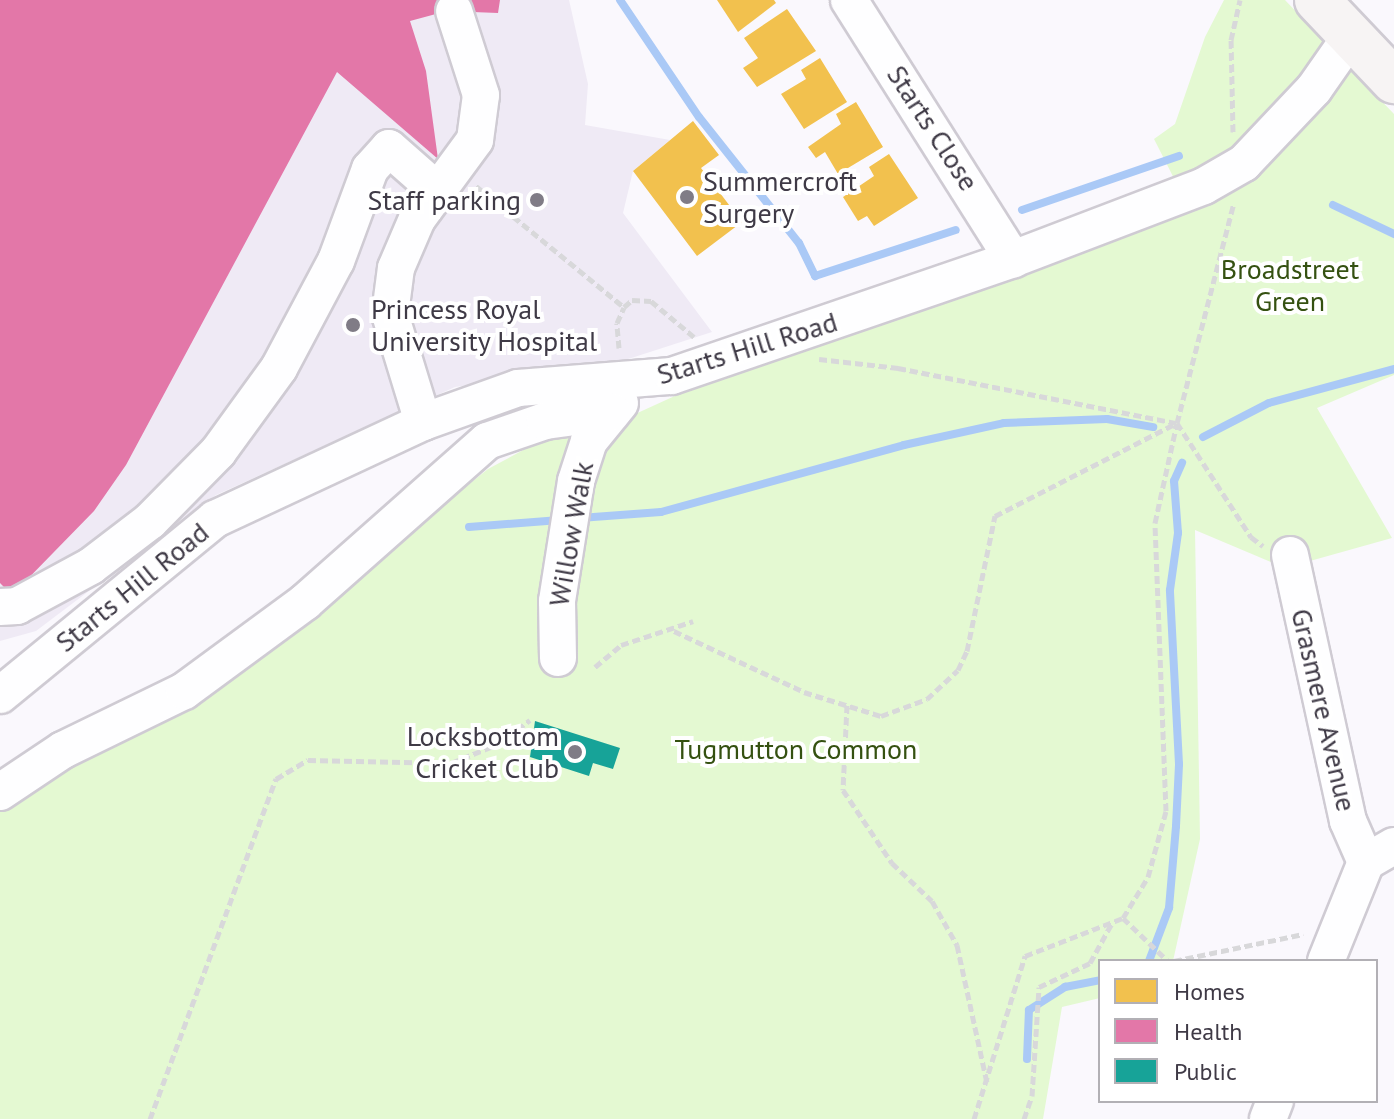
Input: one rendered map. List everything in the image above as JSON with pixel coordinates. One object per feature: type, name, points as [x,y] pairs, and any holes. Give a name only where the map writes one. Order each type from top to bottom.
[{"type":"main road","points":[[1317,0],[1394,81]]},
{"type":"street","name":"Starts Close","points":[[849,0],[1013,259]]},
{"type":"street","points":[[423,422],[390,314],[396,268],[417,219],[475,140],[481,95],[454,11]]},
{"type":"street","name":"Starts Hill Road","points":[[0,695],[215,519],[423,422],[518,388],[630,369],[724,359],[1169,202],[1244,163],[1314,89],[1351,36]]},
{"type":"street","points":[[0,607],[17,606],[91,566],[150,521],[218,452],[279,368],[336,261],[370,169],[389,148],[447,180]]},
{"type":"street","name":"Willow Walk","points":[[558,658],[557,601],[576,481],[589,441],[612,412],[630,369]]},
{"type":"street","points":[[0,792],[63,750],[184,691],[305,602],[487,441],[545,421],[612,412]]},
{"type":"street","name":"Grasmere Avenue","points":[[1290,555],[1348,821],[1380,854]]},
{"type":"street","points":[[1327,959],[1339,926],[1380,854]]},
{"type":"path","points":[[974,1119],[1025,956],[1123,918],[1148,877],[1166,811],[1155,523],[1177,423],[1244,163],[1233,131],[1229,83],[1231,40],[1240,0]]},
{"type":"path","points":[[447,180],[624,307]]},
{"type":"path","points":[[630,369],[617,323],[624,307],[632,300],[651,301],[694,338]]},
{"type":"path","points":[[809,358],[898,368],[1177,423],[1251,537],[1290,555]]},
{"type":"path","points":[[674,631],[804,692],[881,716],[907,709],[943,687],[967,651],[995,516],[1177,423]]},
{"type":"path","points":[[595,667],[621,645],[674,631],[693,621]]},
{"type":"path","points":[[847,705],[843,790],[892,863],[932,901],[957,945],[987,1084]]},
{"type":"path","points":[[150,1119],[276,779],[308,760],[451,763],[498,744],[530,720]]},
{"type":"path","points":[[1123,918],[1166,959]]},
{"type":"path","points":[[1024,1119],[1032,1096],[1039,987],[1090,963],[1113,921]]},
{"type":"path","points":[[1183,959],[1339,926]]},
{"type":"shaded area","name":"Princess Royal University Hospital","points":[[0,0],[569,0],[588,84],[585,125],[670,140],[633,171],[623,213],[712,332],[622,361],[455,387],[216,495],[36,631],[0,641]]},
{"type":"green space","name":"Tugmutton Common","points":[[1224,0],[1285,0],[1394,114],[1394,375],[1317,408],[1392,538],[1285,568],[1195,530],[1200,839],[1173,959],[1098,959],[1098,998],[1062,1007],[1043,1119],[0,1119],[0,789],[335,591],[488,469],[551,435],[620,421],[725,373],[1187,204],[1154,139],[1175,124],[1205,37]]},
{"type":"building: Homes","points":[[717,0],[774,0],[776,3],[738,32]]},
{"type":"building: Homes","points":[[787,9],[816,51],[757,87],[743,68],[758,58],[744,38]]},
{"type":"building: Homes","points":[[820,58],[847,102],[804,129],[781,94],[806,79],[801,70]]},
{"type":"building: Homes","points":[[856,102],[883,147],[838,174],[825,152],[816,158],[808,147],[841,124],[836,114]]},
{"type":"building: Homes","name":"Summercroft Surgery","points":[[693,121],[719,155],[701,168],[742,222],[697,256],[633,171]]},
{"type":"building: Homes","points":[[889,154],[918,198],[874,226],[867,216],[858,221],[843,197],[874,176],[869,167]]},
{"type":"building: Health","points":[[0,0],[500,0],[498,13],[447,11],[410,21],[426,71],[438,159],[337,72],[126,465],[94,511],[12,595],[0,583]]},
{"type":"building: Public","name":"Locksbottom Cricket Club","points":[[535,721],[620,748],[613,769],[593,763],[589,776],[530,757]]},
{"type":"waterway","points":[[620,0],[699,117],[799,243],[815,276],[956,230]]},
{"type":"waterway","points":[[1022,210],[1179,156]]},
{"type":"waterway","points":[[1333,205],[1394,234]]},
{"type":"waterway","points":[[1203,437],[1269,403],[1394,369]]},
{"type":"waterway","points":[[580,518],[661,512],[904,445],[1004,423],[1107,419],[1153,427]]},
{"type":"waterway","points":[[1150,959],[1169,908],[1176,826],[1179,764],[1170,590],[1178,533],[1174,481],[1182,463]]},
{"type":"waterway","points":[[469,527],[560,520]]},
{"type":"waterway","points":[[1027,1059],[1029,1010],[1065,987],[1098,980]]},
{"type":"place","name":"Summercroft Surgery","points":[[687,197]]},
{"type":"place","name":"Staff parking","points":[[537,200]]},
{"type":"place","name":"Princess Royal University Hospital","points":[[353,325]]},
{"type":"place","name":"Locksbottom Cricket Club","points":[[575,752]]},
{"type":"park label","name":"Broadstreet Green","points":[[1290,285]]}]
